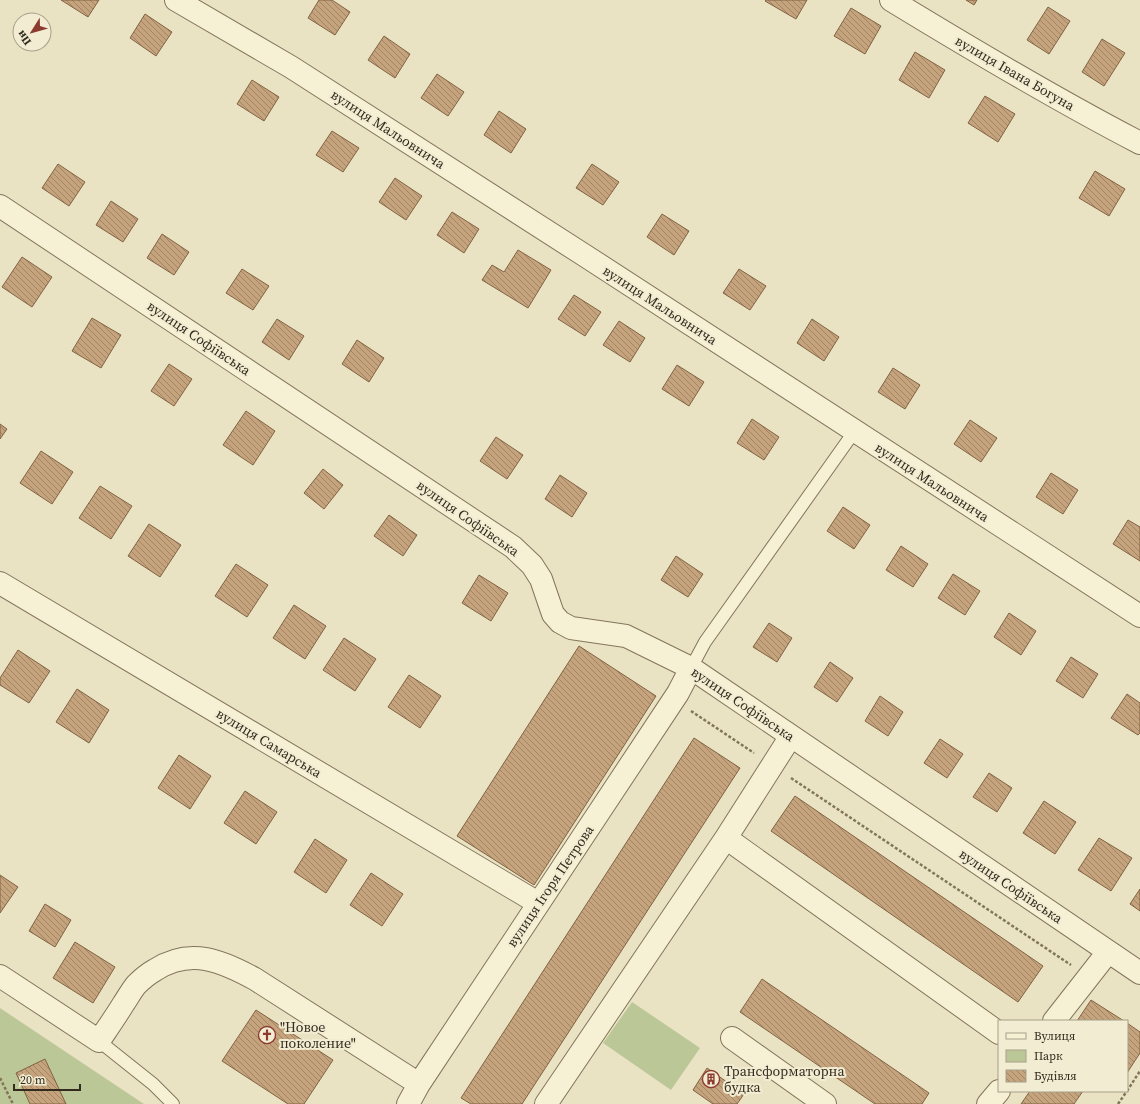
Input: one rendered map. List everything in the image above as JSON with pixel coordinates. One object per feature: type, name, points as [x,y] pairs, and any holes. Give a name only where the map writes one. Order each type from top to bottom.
[{"type":"street","name":"вулиця Мальовнича","points":[[176,0],[291,67],[584,255],[854,432],[1140,616]]},
{"type":"street","name":"вулиця Івана Богуна","points":[[891,0],[1084,113],[1140,143]]},
{"type":"street","name":"вулиця Софіївська","points":[[0,206],[513,547],[532,565],[541,579],[553,614],[560,622],[571,628],[626,636],[691,668],[1140,973]]},
{"type":"street","name":"вулиця Самарська","points":[[0,583],[538,903]]},
{"type":"street","name":"вулиця Ігоря Петрова","points":[[408,1104],[419,1084],[678,693],[691,668]]},
{"type":"street","points":[[546,1104],[726,838],[791,736]]},
{"type":"street","points":[[726,838],[998,1032]]},
{"type":"street","points":[[1055,1020],[1108,952]]},
{"type":"street","points":[[0,976],[99,1041],[136,986],[148,975],[161,966],[178,959],[208,959],[232,967],[255,979],[419,1084]]},
{"type":"street","points":[[732,1038],[826,1104]]},
{"type":"street","points":[[988,1104],[998,1092]]},
{"type":"lane","points":[[691,668],[705,642],[854,432]]},
{"type":"lane","points":[[99,1041],[154,1084],[173,1104]]},
{"type":"path","points":[[1128,1089],[1140,1071]]},
{"type":"path","points":[[0,1079],[13,1104]]},
{"type":"path","points":[[1118,1104],[1126,1092]]},
{"type":"green space","points":[[632,1002],[700,1048],[671,1090],[603,1043]]},
{"type":"green space","points":[[0,1008],[144,1104],[0,1104]]},
{"type":"building","points":[[61,0],[99,0],[88,17]]},
{"type":"building","points":[[319,0],[332,0],[350,12],[335,35],[308,18]]},
{"type":"building","points":[[807,0],[796,19],[765,1]]},
{"type":"building","points":[[966,0],[977,0],[974,5]]},
{"type":"building","points":[[1048,7],[1070,21],[1049,54],[1027,40]]},
{"type":"building","points":[[851,8],[881,26],[865,54],[834,36]]},
{"type":"building","points":[[145,14],[172,32],[156,56],[130,38]]},
{"type":"building","points":[[384,36],[410,54],[395,78],[368,60]]},
{"type":"building","points":[[1102,39],[1125,53],[1104,86],[1082,72]]},
{"type":"building","points":[[915,52],[945,70],[929,98],[899,80]]},
{"type":"building","points":[[437,74],[464,92],[448,116],[421,98]]},
{"type":"building","points":[[252,80],[279,97],[264,121],[237,104]]},
{"type":"building","points":[[985,96],[1015,114],[998,142],[968,123]]},
{"type":"building","points":[[499,111],[526,129],[511,153],[484,135]]},
{"type":"building","points":[[332,131],[359,148],[343,172],[316,155]]},
{"type":"building","points":[[58,164],[85,182],[69,206],[42,188]]},
{"type":"building","points":[[592,164],[619,182],[603,205],[576,188]]},
{"type":"building","points":[[1095,171],[1125,189],[1109,216],[1079,198]]},
{"type":"building","points":[[395,178],[422,196],[406,220],[379,202]]},
{"type":"building","points":[[111,201],[138,219],[123,242],[96,225]]},
{"type":"building","points":[[452,212],[479,229],[464,253],[437,235]]},
{"type":"building","points":[[662,214],[689,231],[674,255],[647,237]]},
{"type":"building","points":[[162,234],[189,252],[174,275],[147,258]]},
{"type":"building","points":[[518,250],[551,270],[528,308],[482,280],[492,265],[504,272]]},
{"type":"building","points":[[22,257],[52,277],[32,307],[2,287]]},
{"type":"building","points":[[242,269],[269,286],[253,310],[226,293]]},
{"type":"building","points":[[739,269],[766,286],[750,310],[723,293]]},
{"type":"building","points":[[574,295],[601,312],[585,336],[558,319]]},
{"type":"building","points":[[92,318],[121,335],[101,368],[72,351]]},
{"type":"building","points":[[277,319],[304,336],[289,360],[262,342]]},
{"type":"building","points":[[812,319],[839,337],[824,361],[797,343]]},
{"type":"building","points":[[619,321],[645,338],[630,362],[603,345]]},
{"type":"building","points":[[357,340],[384,358],[369,382],[342,364]]},
{"type":"building","points":[[169,364],[192,379],[174,406],[151,391]]},
{"type":"building","points":[[677,365],[704,382],[689,406],[662,389]]},
{"type":"building","points":[[893,368],[920,385],[905,409],[878,392]]},
{"type":"building","points":[[246,411],[275,431],[253,465],[223,445]]},
{"type":"building","points":[[752,419],[779,437],[764,460],[737,443]]},
{"type":"building","points":[[970,420],[997,438],[981,462],[954,444]]},
{"type":"building","points":[[0,424],[7,429],[0,439]]},
{"type":"building","points":[[496,437],[523,455],[507,479],[480,461]]},
{"type":"building","points":[[41,451],[73,472],[52,504],[20,483]]},
{"type":"building","points":[[323,469],[343,485],[324,509],[304,493]]},
{"type":"building","points":[[1051,473],[1078,490],[1063,514],[1036,497]]},
{"type":"building","points":[[560,475],[587,493],[572,517],[545,499]]},
{"type":"building","points":[[100,486],[132,506],[111,539],[79,518]]},
{"type":"building","points":[[843,507],[870,525],[854,549],[827,531]]},
{"type":"building","points":[[389,515],[417,535],[403,556],[374,536]]},
{"type":"building","points":[[1128,520],[1140,527],[1140,561],[1113,544]]},
{"type":"building","points":[[149,524],[181,545],[160,577],[128,556]]},
{"type":"building","points":[[901,546],[928,564],[913,587],[886,570]]},
{"type":"building","points":[[676,556],[703,574],[688,597],[661,580]]},
{"type":"building","points":[[236,564],[268,585],[247,617],[215,596]]},
{"type":"building","points":[[953,574],[980,591],[965,615],[938,598]]},
{"type":"building","points":[[479,575],[508,593],[491,621],[462,603]]},
{"type":"building","points":[[294,605],[326,626],[305,659],[273,638]]},
{"type":"building","points":[[1009,613],[1036,631],[1021,655],[994,637]]},
{"type":"building","points":[[769,623],[792,638],[777,662],[753,647]]},
{"type":"building","points":[[344,638],[376,659],[355,691],[323,670]]},
{"type":"building","points":[[579,646],[656,696],[534,885],[457,836]]},
{"type":"building","points":[[18,650],[50,671],[29,703],[0,685],[0,678]]},
{"type":"building","points":[[1071,657],[1098,674],[1083,698],[1056,681]]},
{"type":"building","points":[[830,662],[853,678],[837,702],[814,687]]},
{"type":"building","points":[[409,675],[441,696],[420,728],[388,707]]},
{"type":"building","points":[[77,689],[109,710],[89,743],[56,722]]},
{"type":"building","points":[[1127,694],[1140,703],[1140,733],[1138,735],[1111,718]]},
{"type":"building","points":[[880,696],[903,712],[888,736],[865,721]]},
{"type":"building","points":[[694,738],[740,768],[522,1104],[471,1104],[461,1098]]},
{"type":"building","points":[[940,739],[963,754],[947,778],[924,763]]},
{"type":"building","points":[[179,755],[211,776],[190,809],[158,788]]},
{"type":"building","points":[[989,773],[1012,788],[997,812],[973,797]]},
{"type":"building","points":[[245,791],[277,812],[256,844],[224,823]]},
{"type":"building","points":[[795,796],[1043,966],[1018,1002],[771,831]]},
{"type":"building","points":[[1044,801],[1076,822],[1055,854],[1023,833]]},
{"type":"building","points":[[1099,838],[1132,858],[1111,891],[1078,870]]},
{"type":"building","points":[[315,839],[347,860],[326,893],[294,872]]},
{"type":"building","points":[[371,873],[403,894],[382,926],[350,905]]},
{"type":"building","points":[[0,875],[18,887],[0,913]]},
{"type":"building","points":[[1140,889],[1140,911],[1130,904]]},
{"type":"building","points":[[45,904],[71,920],[55,947],[29,931]]},
{"type":"building","points":[[75,942],[115,967],[93,1003],[53,978]]},
{"type":"building","points":[[762,979],[929,1093],[922,1104],[875,1104],[740,1012]]},
{"type":"building","points":[[1091,1000],[1122,1020],[1078,1020]]},
{"type":"building","name":"\"Новое поколение\"","points":[[256,1010],[333,1060],[304,1104],[288,1104],[222,1061]]},
{"type":"building","points":[[1128,1024],[1140,1032],[1140,1053],[1128,1071]]},
{"type":"building","points":[[45,1059],[66,1104],[30,1104],[16,1073]]},
{"type":"building","name":"Трансформаторна будка","points":[[707,1068],[744,1094],[737,1104],[713,1104],[693,1090]]},
{"type":"building","points":[[1029,1092],[1082,1092],[1074,1104],[1021,1104]]},
{"type":"place","name":"\"Новое поколение\"","points":[[267,1035]]},
{"type":"place","name":"Трансформаторна будка","points":[[711,1079]]}]
